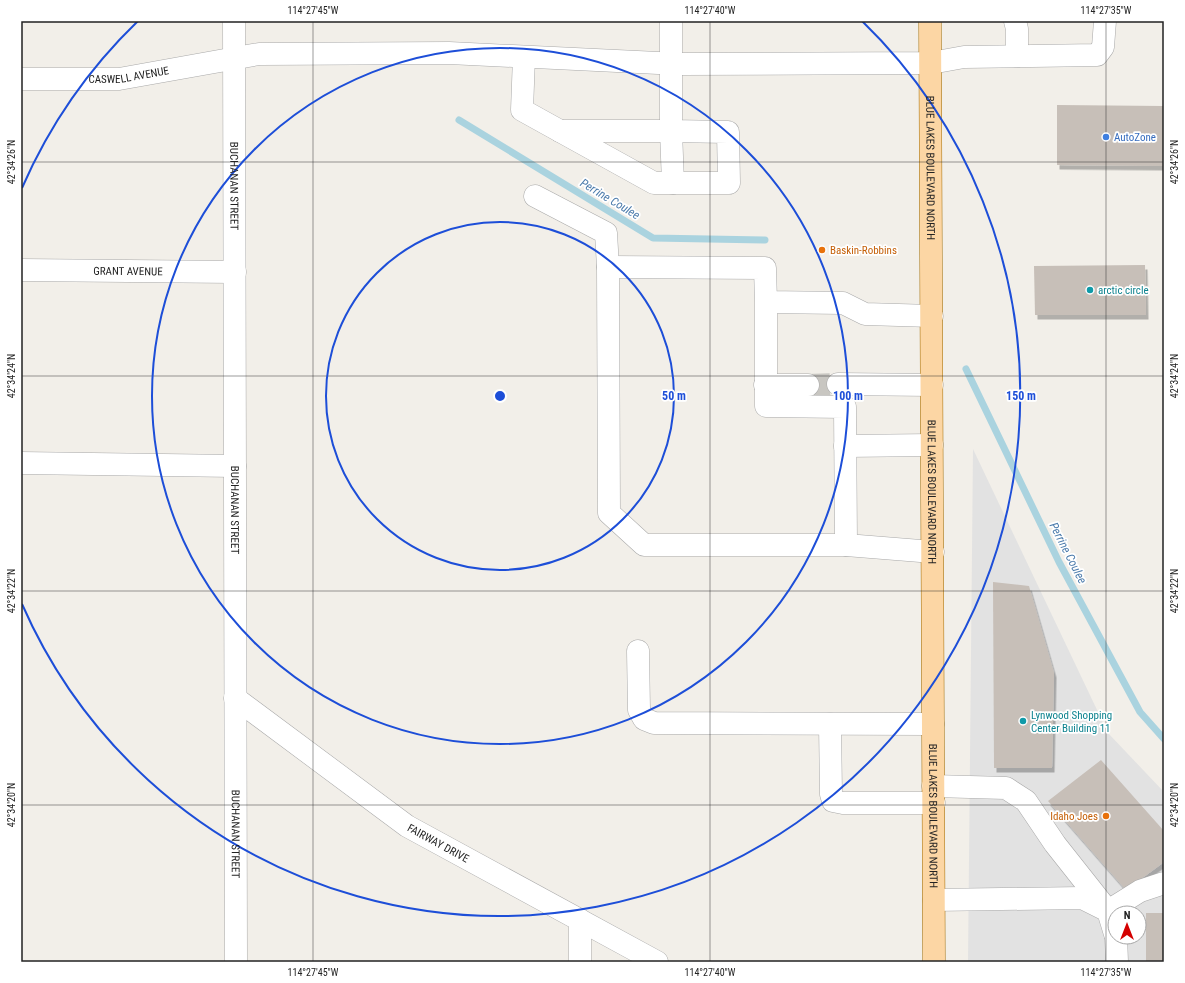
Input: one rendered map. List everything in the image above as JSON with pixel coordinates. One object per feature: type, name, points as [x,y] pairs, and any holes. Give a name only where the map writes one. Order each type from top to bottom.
[{"type":"main road","name":"BLUE LAKES BOULEVARD NORTH","points":[[930,21],[934,962]]},
{"type":"street","name":"BUCHANAN STREET","points":[[234,21],[236,962]]},
{"type":"street","points":[[671,21],[671,131],[673,183]]},
{"type":"street","points":[[1015,21],[1017,29],[1016,56]]},
{"type":"street","name":"CASWELL AVENUE","points":[[21,79],[119,79],[260,54],[449,53],[671,64],[931,62],[964,57],[1097,55],[1103,47],[1105,21]]},
{"type":"street","points":[[524,57],[522,110],[559,131],[654,183],[729,183],[728,132],[559,131]]},
{"type":"street","points":[[535,196],[606,233],[608,267],[609,513],[644,545],[846,545],[933,552]]},
{"type":"street","points":[[608,267],[765,268],[766,406],[845,406]]},
{"type":"street","name":"GRANT AVENUE","points":[[21,270],[235,272]]},
{"type":"street","points":[[766,302],[843,303],[865,314],[932,316]]},
{"type":"street","points":[[838,384],[932,384]]},
{"type":"street","points":[[846,545],[845,406],[866,384]]},
{"type":"street","points":[[765,385],[808,385]]},
{"type":"street","points":[[845,446],[932,445]]},
{"type":"street","points":[[21,463],[235,466]]},
{"type":"street","points":[[638,651],[639,710],[644,719],[654,723],[933,724]]},
{"type":"street","name":"FAIRWAY DRIVE","points":[[236,698],[407,826],[657,962]]},
{"type":"street","points":[[830,724],[831,794],[833,801],[843,803],[1006,788],[1026,801],[1055,844],[1107,910]]},
{"type":"street","points":[[1118,905],[1140,891],[1164,883]]},
{"type":"street","points":[[934,900],[1082,898],[1107,910]]},
{"type":"street","points":[[580,920],[580,962]]},
{"type":"street","points":[[1116,945],[1117,962]]},
{"type":"shaded area","points":[[973,449],[1108,733],[1164,792],[1164,962],[968,962]]},
{"type":"building","points":[[1057,105],[1164,106],[1164,166],[1057,165]]},
{"type":"building","name":"arctic circle","points":[[1145,265],[1146,315],[1035,315],[1034,266]]},
{"type":"building","name":"Lynwood Shopping Center Building 11","points":[[993,582],[1029,586],[1054,673],[1052,768],[994,768]]},
{"type":"building","name":"Idaho Joes","points":[[1101,760],[1164,831],[1164,862],[1126,890],[1048,801]]},
{"type":"building","points":[[1147,913],[1164,913],[1164,962],[1146,962]]},
{"type":"waterway","name":"Perrine Coulee","points":[[459,120],[653,238],[765,240]]},
{"type":"waterway","name":"Perrine Coulee","points":[[966,369],[1059,562],[1140,712],[1164,739]]},
{"type":"tunnel","points":[[808,385],[838,384]]},
{"type":"place","name":"AutoZone","points":[[1106,137]]},
{"type":"place","name":"Baskin-Robbins","points":[[822,250]]},
{"type":"place","name":"arctic circle","points":[[1090,290]]},
{"type":"place","name":"Lynwood Shopping Center Building 11","points":[[1023,721]]},
{"type":"place","name":"Idaho Joes","points":[[1106,816]]}]
